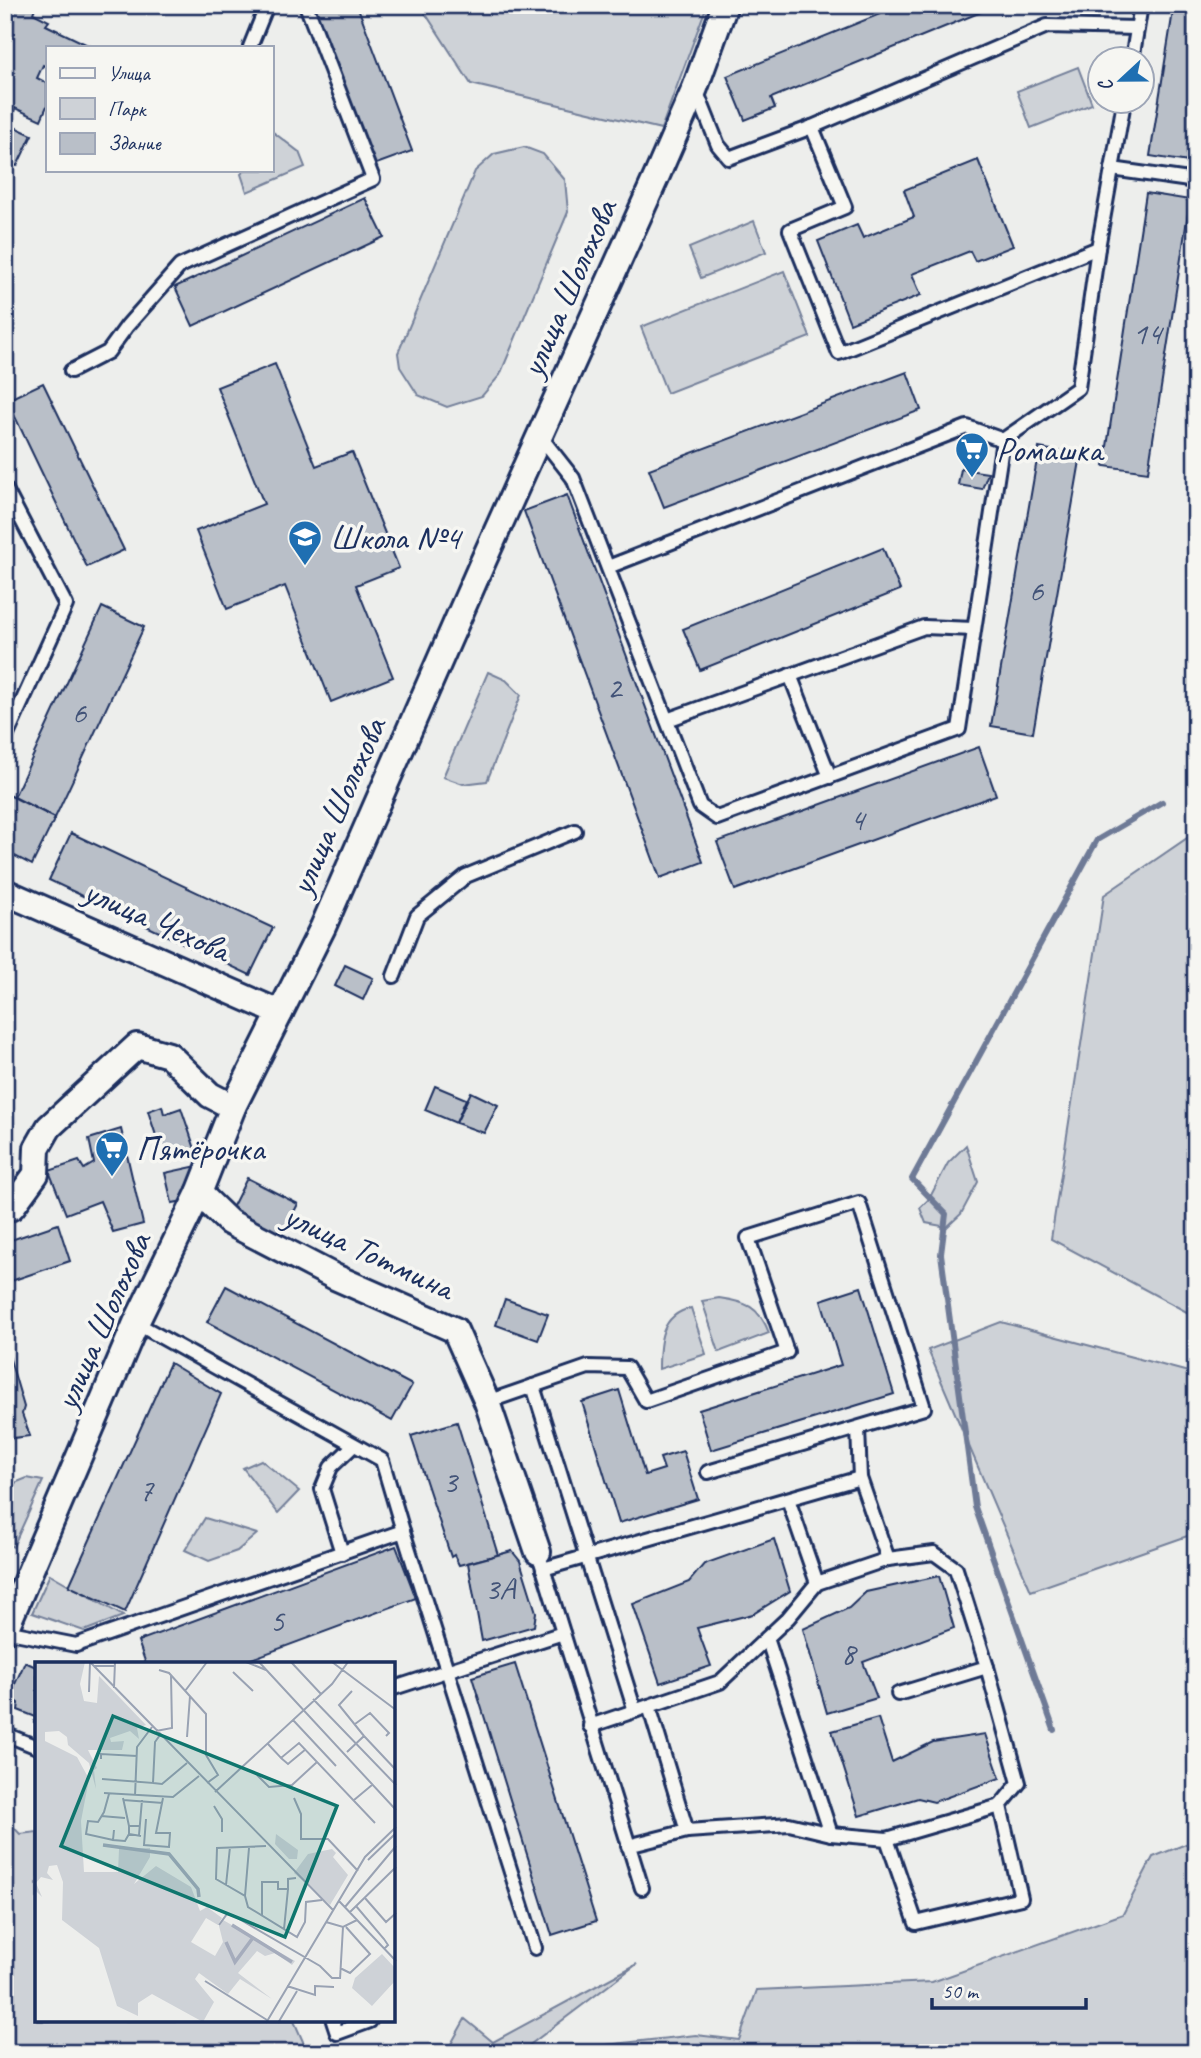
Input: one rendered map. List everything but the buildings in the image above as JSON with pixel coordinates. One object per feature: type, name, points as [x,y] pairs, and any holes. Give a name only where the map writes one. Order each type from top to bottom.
[{"type":"street","name":"улица Шолохова","points":[[5,1631],[136,1323],[199,1193],[233,1107],[323,927],[475,578],[695,88],[724,5]]},
{"type":"street","name":"улица Чехова","points":[[5,892],[280,1013]]},
{"type":"street","points":[[5,1209],[12,1207],[36,1174],[37,1148],[49,1127],[137,1046],[169,1055],[210,1095],[233,1107]]},
{"type":"street","name":"улица Тотмина","points":[[199,1193],[229,1222],[335,1277],[455,1330],[487,1402],[540,1560]]},
{"type":"lane","points":[[250,46],[267,5]]},
{"type":"lane","points":[[71,371],[108,352],[127,326],[180,266],[373,179],[306,5]]},
{"type":"lane","points":[[1134,46],[1141,5]]},
{"type":"lane","points":[[695,88],[718,145],[729,158],[813,127],[1047,26],[1137,28]]},
{"type":"lane","points":[[540,436],[573,478],[700,806],[717,818],[959,729],[1003,440],[1078,388],[1098,248],[1121,116]]},
{"type":"lane","points":[[813,127],[845,207],[790,230],[839,353],[1098,248]]},
{"type":"lane","points":[[1112,169],[1196,181]]},
{"type":"lane","points":[[608,567],[967,427],[1003,440]]},
{"type":"lane","points":[[5,488],[66,605],[6,737]]},
{"type":"lane","points":[[667,720],[924,626],[974,629]]},
{"type":"lane","points":[[790,675],[830,777]]},
{"type":"lane","points":[[394,976],[417,916],[466,876],[575,831]]},
{"type":"lane","points":[[487,1402],[588,1367],[627,1368],[646,1401],[787,1352],[748,1238],[859,1203],[924,1408],[708,1472]]},
{"type":"lane","points":[[136,1323],[382,1460],[535,1948]]},
{"type":"lane","points":[[533,1386],[635,1711]]},
{"type":"lane","points":[[858,1427],[860,1478],[888,1559]]},
{"type":"lane","points":[[342,1552],[322,1489],[331,1467],[354,1445]]},
{"type":"lane","points":[[642,1888],[540,1560],[587,1556],[860,1478]]},
{"type":"lane","points":[[788,1499],[817,1583]]},
{"type":"lane","points":[[5,1631],[76,1645],[403,1531]]},
{"type":"lane","points":[[590,1726],[720,1682],[788,1618],[817,1583],[888,1559],[934,1553],[956,1569],[1020,1783],[1000,1806],[887,1839],[831,1834],[789,1824],[687,1831],[628,1846]]},
{"type":"lane","points":[[396,1687],[563,1633]]},
{"type":"lane","points":[[767,1638],[831,1834]]},
{"type":"lane","points":[[898,1694],[987,1667]]},
{"type":"lane","points":[[649,1706],[687,1831]]},
{"type":"lane","points":[[5,1734],[35,1746]]},
{"type":"lane","points":[[887,1839],[916,1923],[1021,1898],[1000,1806]]},
{"type":"lane","points":[[334,2023],[337,2033],[364,2023]]},
{"type":"green space","points":[[420,5],[707,5],[661,129],[471,84]]},
{"type":"green space","points":[[1078,67],[1086,88],[1086,106],[1031,128],[1017,91]]},
{"type":"green space","points":[[273,132],[299,152],[305,167],[247,192],[241,174],[273,172]]},
{"type":"green space","points":[[524,147],[543,154],[565,180],[568,212],[500,375],[482,396],[447,407],[418,395],[400,367],[398,353],[475,171],[494,154]]},
{"type":"green space","points":[[754,221],[766,252],[701,278],[689,248]]},
{"type":"green space","points":[[784,271],[810,337],[667,393],[641,327]]},
{"type":"green space","points":[[488,672],[506,680],[521,695],[487,781],[463,784],[443,777]]},
{"type":"green space","points":[[1196,832],[1196,1317],[1051,1239],[1104,895]]},
{"type":"green space","points":[[966,1145],[978,1182],[961,1214],[947,1227],[926,1223],[920,1208],[929,1199],[948,1163]]},
{"type":"green space","points":[[719,1298],[737,1301],[756,1311],[769,1333],[719,1352],[702,1301]]},
{"type":"green space","points":[[691,1308],[706,1354],[659,1369],[663,1331],[673,1317]]},
{"type":"green space","points":[[1001,1322],[1196,1374],[1196,1533],[1031,1591],[928,1350]]},
{"type":"green space","points":[[261,1460],[299,1491],[278,1513],[243,1468]]},
{"type":"green space","points":[[27,1478],[43,1481],[13,1547],[5,1543],[5,1487]]},
{"type":"green space","points":[[205,1518],[257,1534],[237,1551],[209,1561],[185,1550]]},
{"type":"green space","points":[[50,1574],[123,1616],[84,1631],[32,1613]]},
{"type":"green space","points":[[5,1818],[20,1834],[35,1832],[35,2023],[295,2023],[308,2053],[5,2053]]},
{"type":"green space","points":[[1196,1840],[1196,2053],[573,2053],[578,2048],[696,2035],[739,2040],[757,1990],[932,1982],[1123,1914],[1153,1857]]},
{"type":"green space","points":[[637,1964],[519,2053],[446,2053],[465,2019],[493,2042]]},
{"type":"waterway","points":[[1054,1730],[975,1507],[941,1254],[946,1214],[912,1179],[1097,840],[1162,802]]},
{"type":"place","name":"Ромашка","points":[[972,479]]},
{"type":"place","name":"Школа №4","points":[[305,567]]},
{"type":"place","name":"Пятёрочка","points":[[112,1178]]}]
